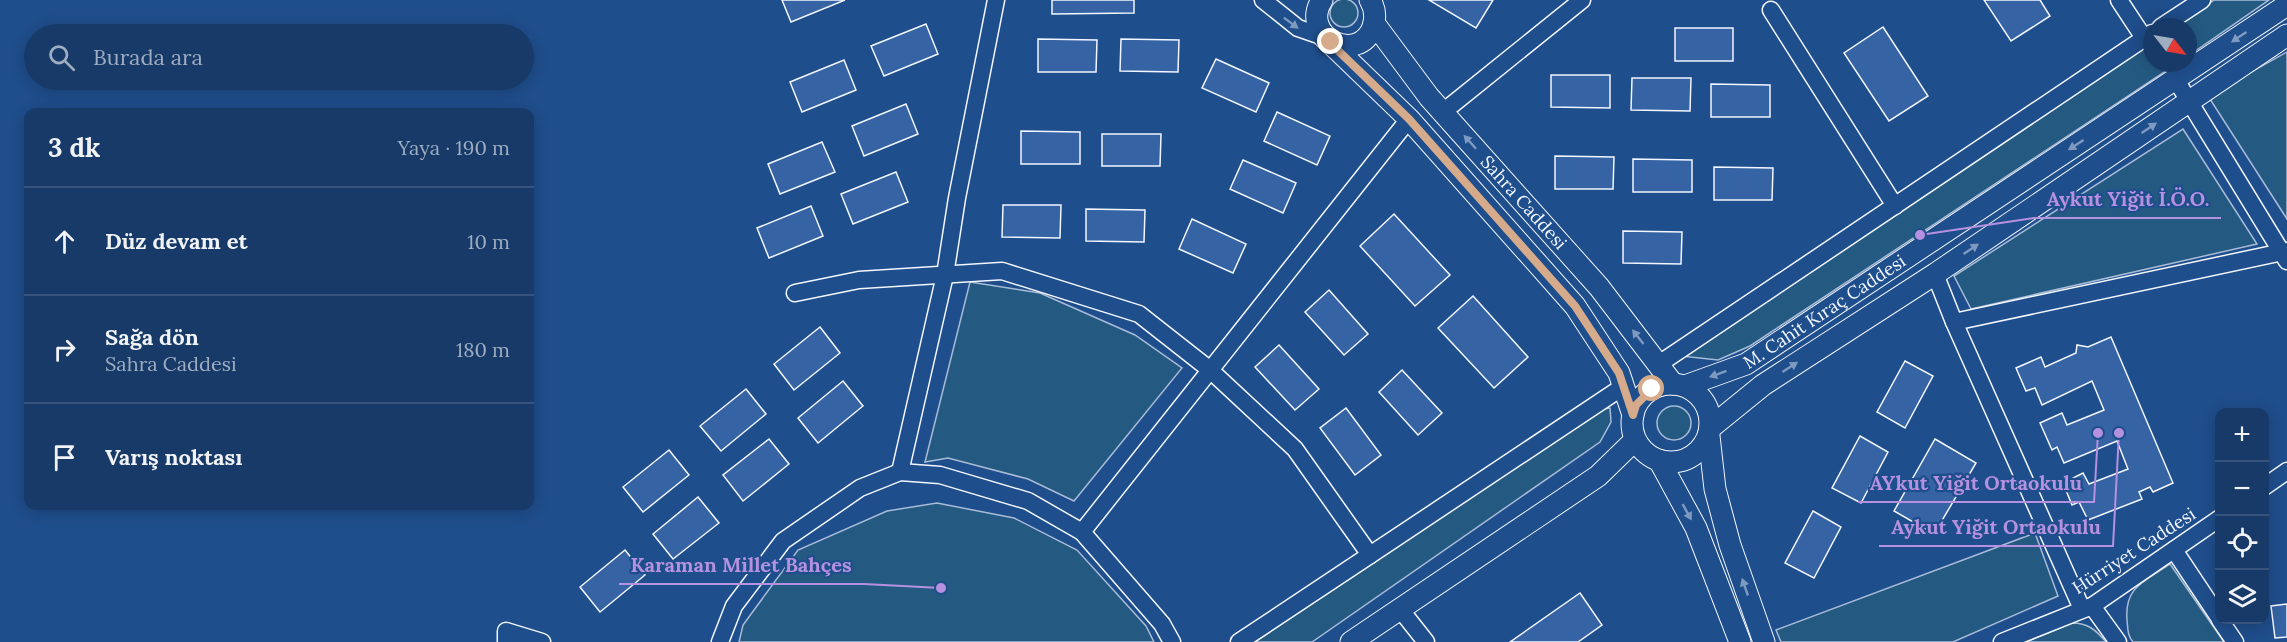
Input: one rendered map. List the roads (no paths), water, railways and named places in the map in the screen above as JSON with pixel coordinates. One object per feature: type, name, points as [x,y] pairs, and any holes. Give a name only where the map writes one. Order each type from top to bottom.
[{"type":"street","points":[[900,472],[945,275],[957,198],[996,0]]},
{"type":"street","points":[[1263,0],[1298,28],[1340,45],[1358,44],[1365,38],[1374,23]]},
{"type":"street","points":[[1322,0],[1317,21],[1324,37]]},
{"type":"street","name":"Sahra Caddesi","points":[[1370,0],[1375,13],[1374,23],[1443,112],[1599,287],[1659,364],[1679,385]]},
{"type":"street","points":[[1443,112],[1582,0]]},
{"type":"street","points":[[2119,0],[2143,30]]},
{"type":"street","points":[[2175,18],[2202,0]]},
{"type":"street","points":[[1774,3],[1895,206]]},
{"type":"street","name":"M. Cahit Kıraç Caddesi","points":[[1679,385],[1746,364],[2287,4]]},
{"type":"street","name":"M. Cahit Kıraç Caddesi","points":[[1709,432],[1762,385],[1935,274],[2287,34]]},
{"type":"street","name":"Sahra Caddesi","points":[[1324,37],[1409,119],[1575,306],[1619,373],[1633,415]]},
{"type":"street","points":[[1659,364],[2143,39]]},
{"type":"street","points":[[1954,322],[2285,255],[2176,80]]},
{"type":"street","points":[[1082,532],[1409,119]]},
{"type":"street","points":[[795,293],[859,280],[1002,271],[1139,314],[1209,369],[1295,449],[1370,555]]},
{"type":"street","points":[[1935,274],[1954,322],[2087,607],[2118,642]]},
{"type":"street","points":[[1709,432],[1703,447],[1688,458],[1671,462],[1659,460],[1649,456],[1635,440],[1633,415],[1636,405],[1652,389],[1679,385],[1704,401],[1709,412],[1709,432],[1716,489],[1730,545],[1764,642]]},
{"type":"street","points":[[1239,642],[1623,386]]},
{"type":"street","points":[[1351,642],[1598,476],[1635,440]]},
{"type":"street","points":[[1659,460],[1696,528],[1740,642]]},
{"type":"street","points":[[2269,484],[2287,471]]},
{"type":"street","points":[[720,642],[734,606],[783,541],[860,488],[900,472],[940,475],[1028,501],[1082,532],[1162,624],[1172,642]]},
{"type":"street","name":"Hürriyet Caddesi","points":[[2002,642],[2087,607],[2215,521]]},
{"type":"street","points":[[2174,550],[2215,612]]},
{"type":"street","points":[[1400,609],[1426,642]]},
{"type":"street","points":[[2223,624],[2235,642]]},
{"type":"street","points":[[506,642],[506,631],[542,642]]},
{"type":"place","name":"Aykut Yiğit İ.Ö.O.","points":[[1920,235]]},
{"type":"place","name":"AYkut Yiğit Ortaokulu","points":[[2098,433]]},
{"type":"place","name":"Aykut Yiğit Ortaokulu","points":[[2119,433]]},
{"type":"place","name":"Karaman Millet Bahçes","points":[[941,588]]}]
